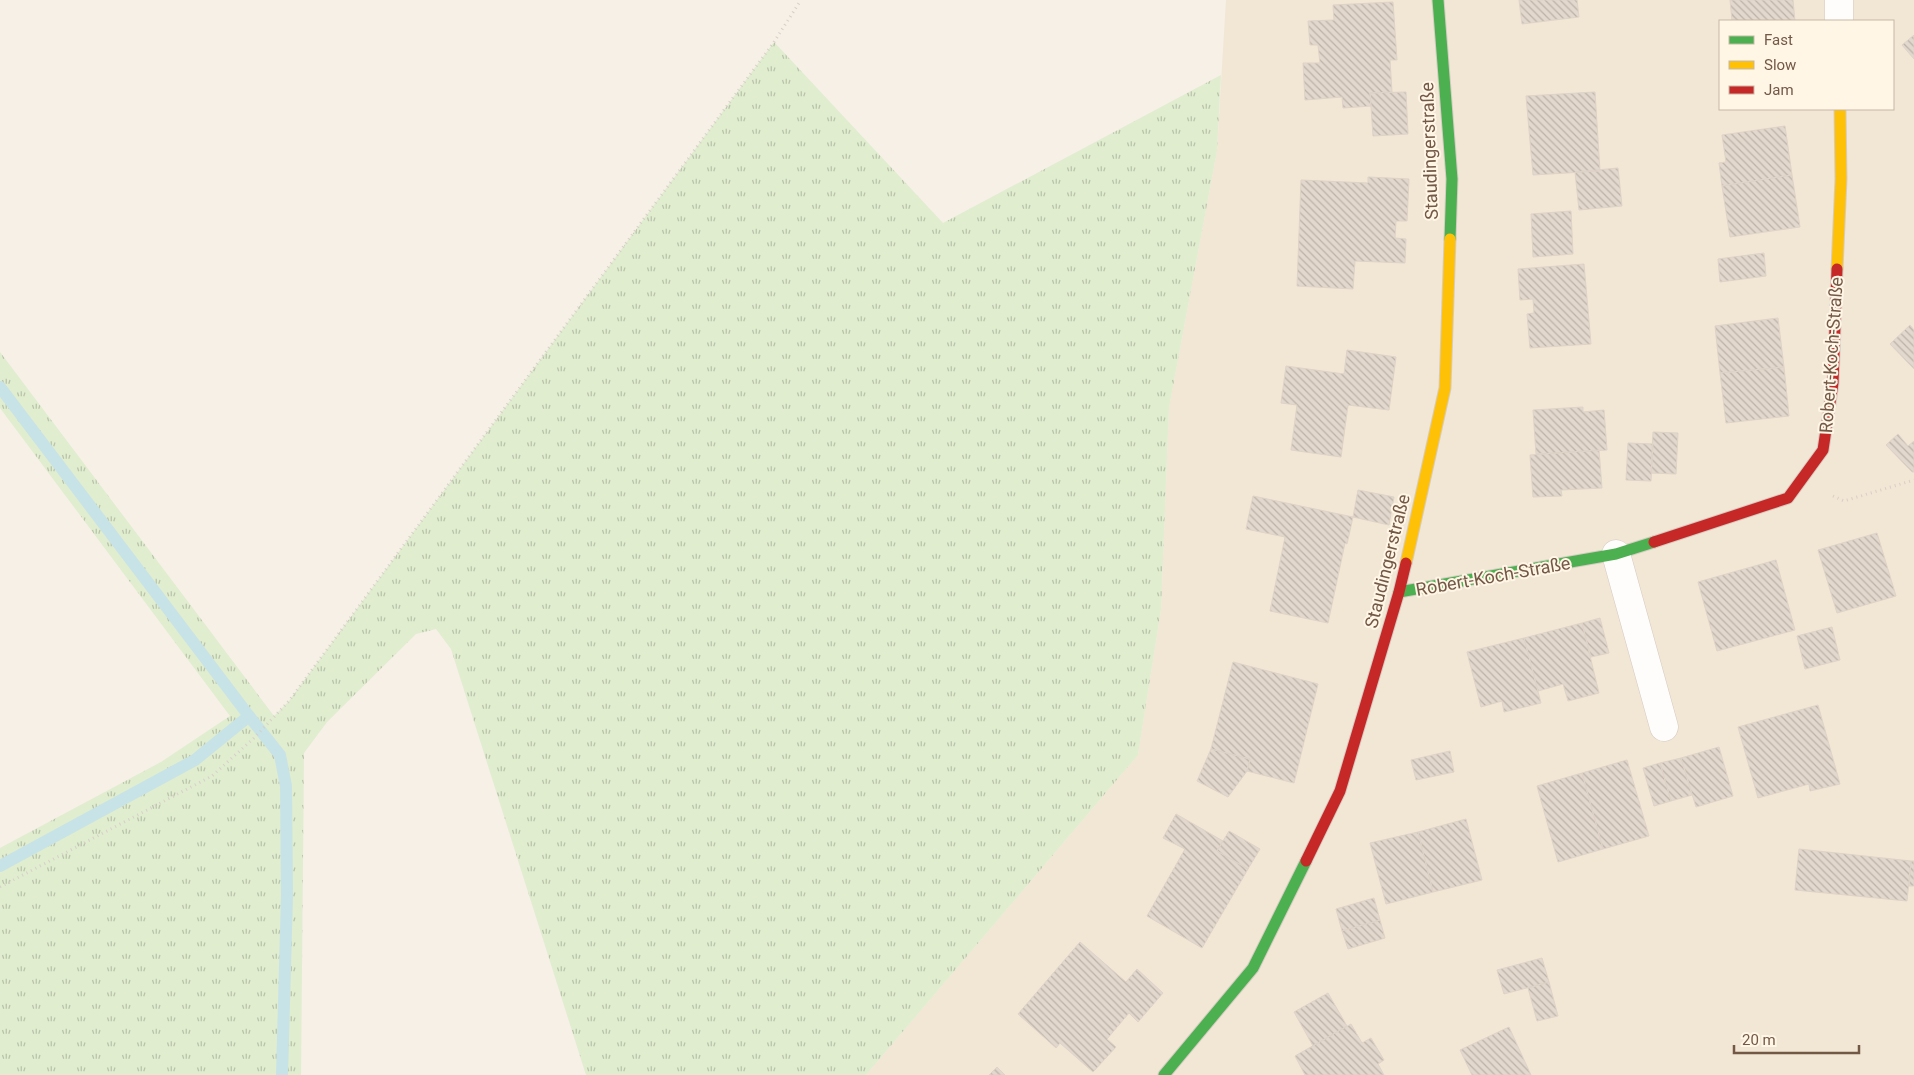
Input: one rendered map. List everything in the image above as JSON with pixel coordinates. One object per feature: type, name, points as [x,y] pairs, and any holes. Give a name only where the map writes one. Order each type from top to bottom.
[{"type":"street","name":"Staudingerstraße","points":[[1164,1075],[1253,968],[1340,791],[1400,592],[1445,388],[1452,179],[1438,0]]},
{"type":"street","points":[[1839,0],[1839,20]]},
{"type":"street","name":"Robert-Koch-Straße","points":[[1400,592],[1616,554],[1788,498],[1823,450],[1833,383],[1841,179],[1840,110]]},
{"type":"street","points":[[1616,554],[1664,726]]},
{"type":"path","points":[[0,886],[212,776],[254,738],[289,701],[774,42],[801,0]]},
{"type":"path","points":[[1799,482],[1844,501],[1914,480]]},
{"type":"shaded area","points":[[1226,0],[1914,0],[1914,1075],[866,1075],[1138,755],[1161,610],[1169,408],[1217,151]]},
{"type":"green space","points":[[774,42],[943,223],[1221,75],[1217,151],[1169,408],[1161,610],[1138,755],[866,1075],[586,1075],[451,649],[436,629],[416,634],[327,722],[304,753],[301,1075],[0,1075],[0,848],[161,762],[230,716],[0,408],[0,352],[274,716],[289,701]]},
{"type":"building","points":[[1519,0],[1577,0],[1579,17],[1522,24]]},
{"type":"building","points":[[1730,0],[1793,0],[1795,20],[1732,20]]},
{"type":"building","points":[[1393,2],[1397,60],[1390,60],[1392,92],[1370,93],[1371,106],[1343,108],[1342,97],[1305,100],[1303,63],[1320,63],[1318,45],[1310,45],[1308,21],[1334,20],[1333,5]]},
{"type":"building","points":[[1914,35],[1914,59],[1902,45]]},
{"type":"building","points":[[1406,92],[1408,134],[1373,136],[1370,93]]},
{"type":"building","points":[[1595,92],[1600,171],[1533,175],[1526,96]]},
{"type":"building","points":[[1785,126],[1792,175],[1722,186],[1719,163],[1726,162],[1722,135]]},
{"type":"building","points":[[1618,168],[1622,206],[1579,210],[1575,172]]},
{"type":"building","points":[[1792,175],[1800,227],[1730,237],[1722,186]]},
{"type":"building","points":[[1368,177],[1409,179],[1407,221],[1396,221],[1395,238],[1406,239],[1405,263],[1355,261],[1353,289],[1297,286],[1301,180],[1368,183]]},
{"type":"building","points":[[1571,211],[1573,254],[1533,257],[1531,214]]},
{"type":"building","points":[[1764,253],[1766,276],[1720,282],[1718,259]]},
{"type":"building","points":[[1584,264],[1591,344],[1530,348],[1527,314],[1534,313],[1533,299],[1520,300],[1518,269]]},
{"type":"building","points":[[1778,318],[1784,367],[1720,373],[1715,326]]},
{"type":"building","points":[[1910,325],[1914,330],[1914,369],[1890,344]]},
{"type":"building","points":[[1347,350],[1396,357],[1389,410],[1348,405],[1341,457],[1291,450],[1297,405],[1281,403],[1286,366],[1344,374]]},
{"type":"building","points":[[1784,367],[1789,416],[1726,423],[1720,373]]},
{"type":"building","points":[[1583,407],[1583,412],[1604,410],[1607,450],[1536,454],[1533,410]]},
{"type":"building","points":[[1653,432],[1678,433],[1676,474],[1651,473]]},
{"type":"building","points":[[1898,434],[1908,446],[1914,441],[1914,472],[1886,445]]},
{"type":"building","points":[[1628,443],[1653,444],[1651,481],[1626,480]]},
{"type":"building","points":[[1599,450],[1602,488],[1561,490],[1562,496],[1533,497],[1530,455]]},
{"type":"building","points":[[1358,490],[1394,497],[1389,525],[1353,517]]},
{"type":"building","points":[[1253,496],[1353,517],[1347,544],[1345,543],[1328,623],[1270,611],[1285,537],[1246,529]]},
{"type":"building","points":[[1877,533],[1896,596],[1837,613],[1818,550]]},
{"type":"building","points":[[1776,560],[1795,630],[1717,651],[1698,582]]},
{"type":"building","points":[[1600,618],[1609,653],[1591,657],[1582,623]]},
{"type":"building","points":[[1582,623],[1599,693],[1568,701],[1563,684],[1538,691],[1524,638]]},
{"type":"building","points":[[1832,627],[1840,660],[1805,669],[1797,636]]},
{"type":"building","points":[[1524,638],[1541,703],[1504,712],[1502,701],[1481,707],[1467,652]]},
{"type":"building","points":[[1233,662],[1318,684],[1294,783],[1247,771],[1250,759],[1211,749]]},
{"type":"building","points":[[1818,705],[1840,784],[1810,791],[1809,784],[1758,798],[1738,727]]},
{"type":"building","points":[[1719,747],[1733,796],[1696,807],[1681,758]]},
{"type":"building","points":[[1211,749],[1250,759],[1247,771],[1228,797],[1197,781]]},
{"type":"building","points":[[1450,751],[1454,772],[1416,780],[1411,760]]},
{"type":"building","points":[[1681,758],[1692,795],[1671,801],[1660,763]]},
{"type":"building","points":[[1627,760],[1649,836],[1603,849],[1582,773]]},
{"type":"building","points":[[1660,763],[1671,801],[1654,806],[1643,768]]},
{"type":"building","points":[[1582,773],[1603,849],[1558,862],[1537,786]]},
{"type":"building","points":[[1176,814],[1223,841],[1217,851],[1248,869],[1202,948],[1147,916],[1185,849],[1163,838]]},
{"type":"building","points":[[1466,819],[1482,880],[1433,892],[1418,832]]},
{"type":"building","points":[[1229,831],[1260,849],[1248,869],[1217,851]]},
{"type":"building","points":[[1418,832],[1433,892],[1386,904],[1370,843]]},
{"type":"building","points":[[1799,849],[1911,861],[1907,901],[1795,890]]},
{"type":"building","points":[[1911,861],[1914,861],[1914,886],[1909,886]]},
{"type":"building","points":[[1374,898],[1380,920],[1342,931],[1336,909]]},
{"type":"building","points":[[1380,920],[1385,938],[1348,949],[1342,931]]},
{"type":"building","points":[[1080,942],[1126,982],[1137,969],[1163,993],[1138,1022],[1129,1013],[1107,1039],[1116,1047],[1093,1072],[1060,1043],[1056,1048],[1018,1014]]},
{"type":"building","points":[[1542,958],[1549,982],[1504,994],[1497,970]]},
{"type":"building","points":[[1549,982],[1558,1016],[1537,1021],[1528,988]]},
{"type":"building","points":[[1328,993],[1347,1026],[1313,1046],[1294,1012]]},
{"type":"building","points":[[1351,1024],[1362,1043],[1371,1038],[1384,1060],[1378,1064],[1384,1075],[1305,1075],[1295,1056]]},
{"type":"building","points":[[1509,1027],[1531,1075],[1472,1075],[1460,1050]]},
{"type":"building","points":[[997,1067],[1005,1075],[989,1075]]},
{"type":"waterway","points":[[0,387],[280,755],[286,786],[287,895],[282,1075]]},
{"type":"waterway","points":[[0,866],[195,760],[249,716]]},
{"type":"traffic: fast","points":[[1438,0],[1452,179],[1450,239]]},
{"type":"traffic: fast","points":[[1399,592],[1616,554],[1654,542]]},
{"type":"traffic: fast","points":[[1164,1075],[1253,968],[1306,861]]},
{"type":"traffic: slow","points":[[1837,269],[1841,179],[1840,110]]},
{"type":"traffic: slow","points":[[1406,563],[1445,388],[1450,239]]},
{"type":"traffic: jam","points":[[1654,542],[1788,498],[1823,450],[1833,383],[1837,269]]},
{"type":"traffic: jam","points":[[1306,861],[1340,791],[1406,563]]}]
